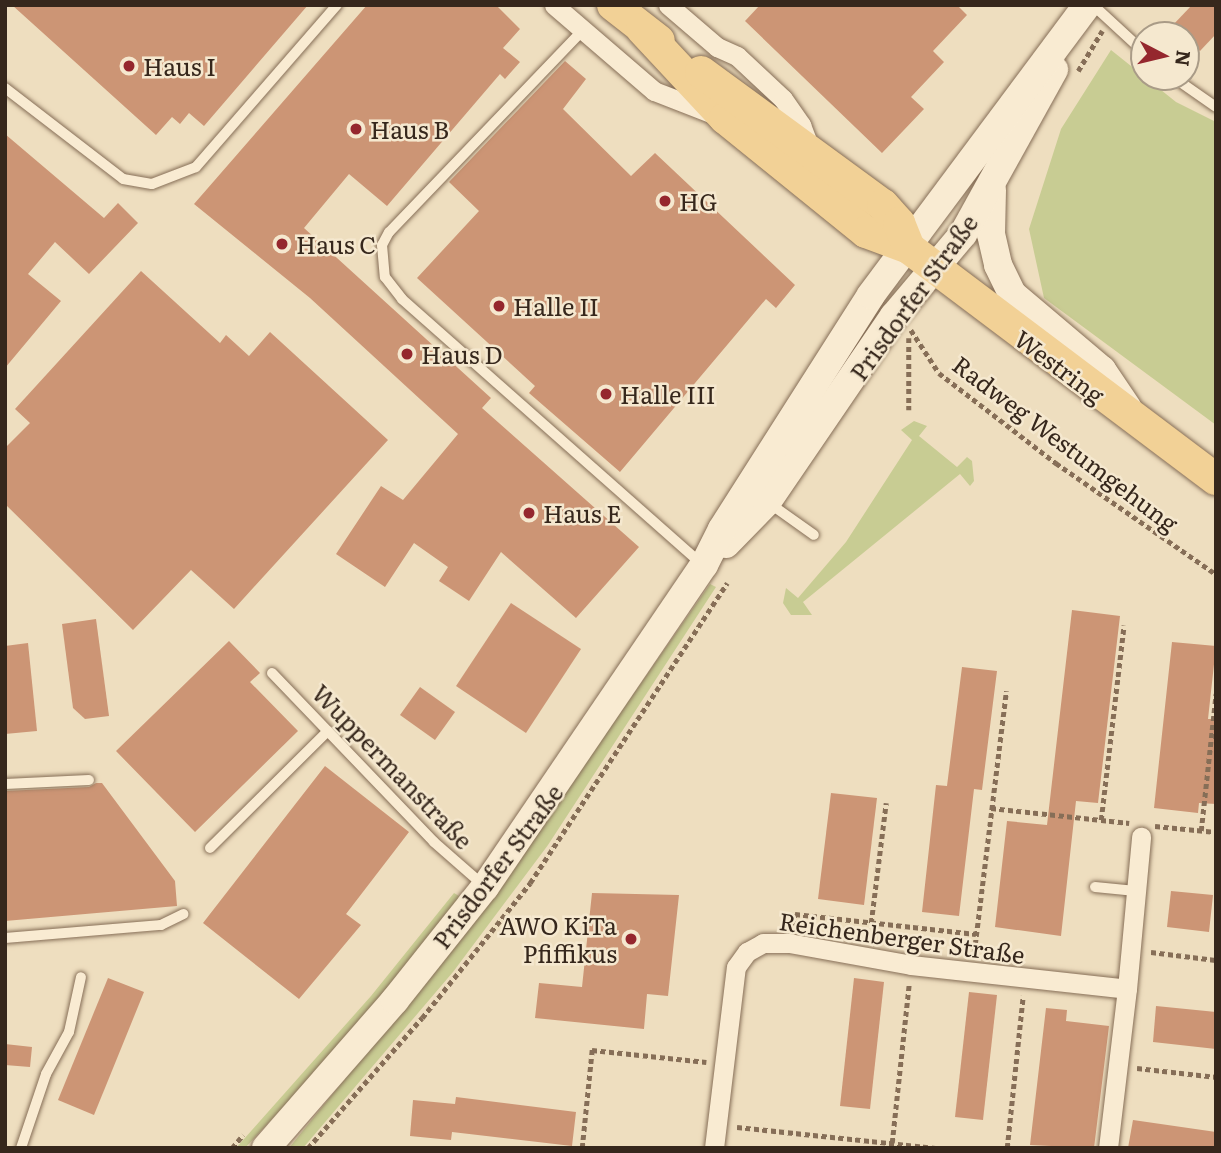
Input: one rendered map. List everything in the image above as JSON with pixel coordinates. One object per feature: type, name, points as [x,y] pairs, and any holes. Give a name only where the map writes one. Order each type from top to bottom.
[{"type":"main road","name":"Westring","points":[[613,5],[883,205],[899,223],[909,248]]},
{"type":"main road","name":"Prisdorfer Straße","points":[[266,1148],[395,1000],[485,887],[704,565],[894,316],[935,270],[992,186],[1090,5]]},
{"type":"main road","name":"Prisdorfer Straße","points":[[758,495],[871,295],[1090,5]]},
{"type":"main road","name":"Westring","points":[[642,29],[724,118],[866,232],[909,248],[1138,424],[1216,479]]},
{"type":"main road","points":[[992,186],[991,234],[998,265],[1012,294],[1101,370],[1138,424]]},
{"type":"street","points":[[554,5],[654,91],[724,118]]},
{"type":"street","points":[[668,5],[717,47],[737,56],[783,99],[801,125],[811,153]]},
{"type":"street","points":[[1108,1148],[1144,829]]},
{"type":"street","name":"Reichenberger Straße","points":[[714,1148],[736,967],[747,952],[763,943],[789,943],[911,965],[1127,989]]},
{"type":"lane","points":[[5,88],[123,179],[152,184],[197,167],[337,5]]},
{"type":"lane","points":[[1090,5],[1130,40]]},
{"type":"lane","points":[[583,30],[389,232],[382,245],[385,277],[402,299],[704,565]]},
{"type":"lane","points":[[1193,91],[1216,107]]},
{"type":"lane","points":[[758,495],[814,535]]},
{"type":"lane","name":"Wuppermanstraße","points":[[272,673],[434,842],[485,887]]},
{"type":"lane","points":[[210,848],[328,731]]},
{"type":"lane","points":[[5,784],[89,780]]},
{"type":"lane","points":[[1095,887],[1136,891]]},
{"type":"lane","points":[[5,938],[161,925],[184,914]]},
{"type":"lane","points":[[21,1148],[46,1073],[68,1032],[81,976]]},
{"type":"path","name":"Radweg Westumgehung","points":[[909,410],[908,327],[939,373],[1056,463],[1216,574]]},
{"type":"path","points":[[1101,820],[1124,625]]},
{"type":"path","points":[[972,972],[1006,691]]},
{"type":"path","points":[[1201,831],[1216,694]]},
{"type":"path","points":[[871,923],[886,803]]},
{"type":"path","points":[[991,808],[1101,820],[1144,829],[1216,832]]},
{"type":"path","points":[[789,943],[795,914],[976,934]]},
{"type":"path","points":[[1130,949],[1216,960]]},
{"type":"path","points":[[892,1143],[911,965]]},
{"type":"path","points":[[1007,1148],[1026,978]]},
{"type":"path","points":[[582,1148],[592,1051],[723,1064]]},
{"type":"path","points":[[1117,1066],[1216,1077]]},
{"type":"path","points":[[717,1125],[938,1148]]},
{"type":"green space","points":[[1111,50],[1130,65],[1130,91],[1162,91],[1176,102],[1216,122],[1216,425],[1044,298],[1029,229],[1061,129]]},
{"type":"green space","points":[[914,421],[927,426],[919,436],[957,467],[967,457],[972,461],[974,481],[970,486],[960,474],[803,602],[812,615],[791,615],[783,603],[786,588],[798,598],[846,542],[912,440],[901,430]]},
{"type":"green space","points":[[710,584],[716,587],[548,845],[453,972],[303,1148],[289,1148],[495,893]]},
{"type":"green space","points":[[454,893],[459,896],[457,906],[381,1002],[245,1148],[236,1148],[371,996]]},
{"type":"building","points":[[12,5],[308,5],[204,126],[189,113],[180,124],[172,117],[156,135]]},
{"type":"building","points":[[367,5],[496,5],[520,29],[503,48],[520,62],[505,79],[500,74],[387,206],[349,174],[304,228],[491,398],[482,408],[639,547],[576,618],[501,552],[469,601],[439,581],[448,567],[414,543],[385,587],[336,554],[381,486],[403,500],[458,434],[310,298],[194,204]]},
{"type":"building","points":[[760,5],[957,5],[967,15],[933,51],[944,62],[911,97],[924,109],[882,153],[745,21]]},
{"type":"building","points":[[1192,5],[1216,5],[1216,34],[1200,51],[1200,21],[1177,21]]},
{"type":"building","points":[[565,61],[586,79],[563,109],[631,176],[655,153],[795,285],[776,308],[766,299],[620,472],[529,393],[535,386],[417,278],[479,211],[449,182]]},
{"type":"building","points":[[5,134],[104,218],[118,203],[138,223],[89,274],[55,242],[28,274],[61,301],[5,368]]},
{"type":"building","points":[[141,271],[220,343],[226,335],[249,356],[270,332],[388,440],[234,609],[191,570],[133,630],[5,504],[5,448],[30,423],[15,409]]},
{"type":"building","points":[[511,603],[581,649],[526,733],[456,686]]},
{"type":"building","points":[[1072,610],[1120,616],[1098,803],[1076,801],[1061,936],[995,927],[1007,821],[1047,825]]},
{"type":"building","points":[[96,619],[109,716],[85,719],[73,708],[62,624]]},
{"type":"building","points":[[229,641],[260,673],[250,682],[298,731],[195,832],[116,751]]},
{"type":"building","points":[[1172,642],[1216,646],[1208,719],[1216,719],[1216,804],[1199,803],[1198,813],[1154,808]]},
{"type":"building","points":[[28,643],[37,731],[5,734],[5,646]]},
{"type":"building","points":[[962,667],[997,671],[982,790],[974,789],[959,916],[922,912],[936,785],[947,786]]},
{"type":"building","points":[[420,687],[455,712],[435,740],[400,715]]},
{"type":"building","points":[[325,766],[409,832],[346,914],[361,925],[299,999],[203,923]]},
{"type":"building","points":[[102,783],[175,881],[177,906],[5,921],[5,791],[89,787]]},
{"type":"building","points":[[831,793],[877,798],[864,905],[818,899]]},
{"type":"building","points":[[1171,891],[1213,895],[1209,932],[1167,927]]},
{"type":"building","name":"AWO KiTa Pfiffikus","points":[[592,893],[679,895],[668,996],[647,994],[644,1029],[535,1018],[539,983],[582,987]]},
{"type":"building","points":[[108,978],[144,992],[94,1115],[58,1100]]},
{"type":"building","points":[[854,978],[884,982],[870,1109],[840,1106]]},
{"type":"building","points":[[969,992],[997,995],[983,1120],[955,1117]]},
{"type":"building","points":[[1156,1006],[1216,1012],[1216,1049],[1153,1042]]},
{"type":"building","points":[[1046,1008],[1067,1010],[1066,1021],[1109,1026],[1094,1148],[1030,1145]]},
{"type":"building","points":[[5,1044],[32,1047],[30,1067],[5,1065]]},
{"type":"building","points":[[456,1097],[576,1112],[572,1146],[452,1132],[451,1140],[410,1136],[413,1100],[455,1104]]},
{"type":"building","points":[[1133,1120],[1216,1132],[1216,1148],[1128,1148]]},
{"type":"place","name":"Haus I","points":[[129,66]]},
{"type":"place","name":"Haus B","points":[[356,129]]},
{"type":"place","name":"HG","points":[[665,201]]},
{"type":"place","name":"Haus C","points":[[282,244]]},
{"type":"place","name":"Halle II","points":[[499,306]]},
{"type":"place","name":"Haus D","points":[[407,354]]},
{"type":"place","name":"Halle III","points":[[606,394]]},
{"type":"place","name":"Haus E","points":[[529,513]]},
{"type":"place","name":"AWO KiTa Pfiffikus","points":[[631,939]]}]
